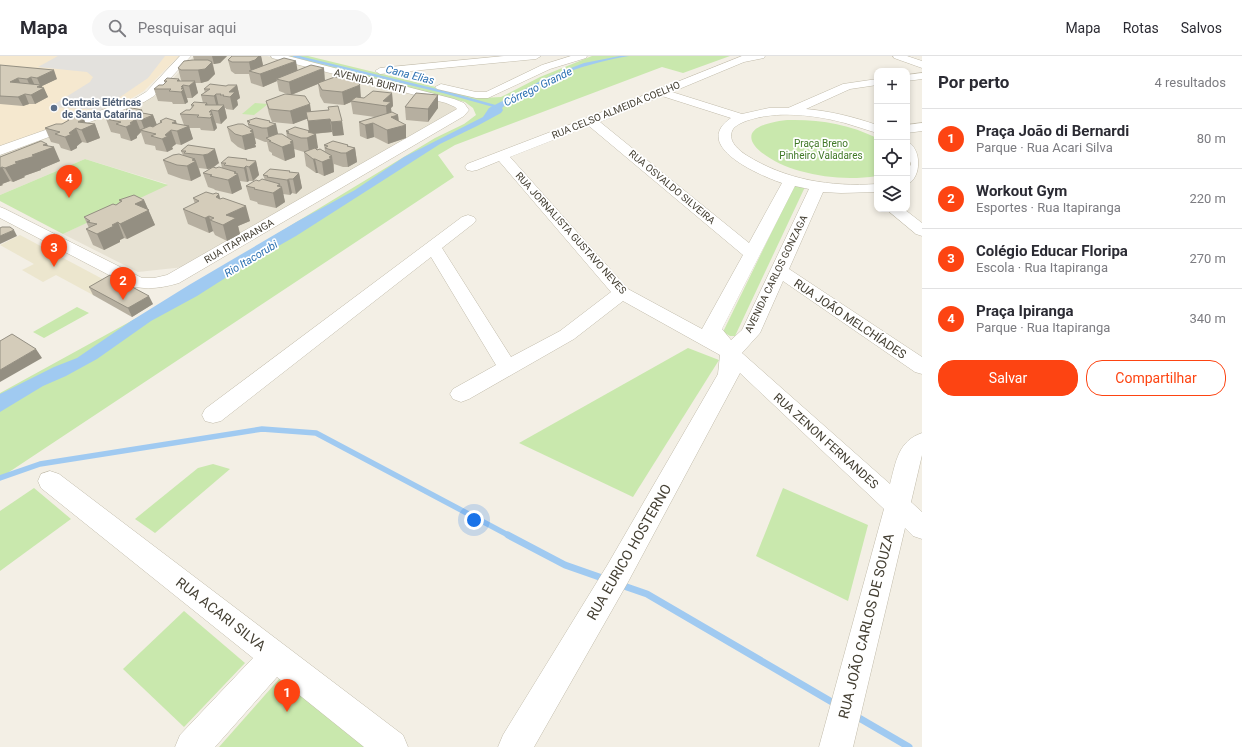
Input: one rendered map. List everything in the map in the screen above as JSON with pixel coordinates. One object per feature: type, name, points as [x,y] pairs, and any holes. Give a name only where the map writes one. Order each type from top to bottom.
[{"type":"street","points":[[0,151],[140,100],[150,94],[186,56]]},
{"type":"street","name":"AVENIDA BURITI","points":[[276,56],[450,101],[463,108]]},
{"type":"street","name":"AVENIDA BURITI","points":[[317,56],[409,79]]},
{"type":"street","points":[[373,70],[536,56]]},
{"type":"street","points":[[553,56],[564,61]]},
{"type":"street","points":[[431,84],[483,95],[493,94],[527,76],[564,61],[582,56]]},
{"type":"street","name":"RUA CELSO ALMEIDA COELHO","points":[[472,167],[591,121],[742,59],[760,56]]},
{"type":"street","points":[[898,56],[922,65]]},
{"type":"street","points":[[915,56],[922,58]]},
{"type":"street","points":[[910,78],[922,76]]},
{"type":"street","points":[[790,112],[846,86],[874,82]]},
{"type":"street","points":[[662,92],[742,118]]},
{"type":"street","name":"RUA ITAPIRANGA","points":[[1,214],[136,282],[144,284],[163,282],[174,279],[460,113],[463,108]]},
{"type":"street","points":[[874,128],[849,120],[829,116],[790,112],[766,113],[742,118],[731,124],[725,132],[725,141],[732,151],[746,162],[766,172],[791,180],[818,186],[874,191]]},
{"type":"street","name":"RUA OSVALDO SILVEIRA","points":[[591,121],[752,254]]},
{"type":"street","points":[[910,129],[922,127]]},
{"type":"street","points":[[910,139],[922,137]]},
{"type":"street","points":[[910,149],[916,156],[919,164],[917,171],[910,177]]},
{"type":"street","name":"RUA JORNALISTA GUSTAVO NEVES","points":[[501,155],[622,293],[730,353]]},
{"type":"street","points":[[730,353],[712,329],[791,180]]},
{"type":"street","name":"AVENIDA CARLOS GONZAGA","points":[[730,353],[750,333],[818,186]]},
{"type":"street","points":[[898,212],[922,231]]},
{"type":"street","points":[[213,416],[468,220]]},
{"type":"street","points":[[433,247],[508,368]]},
{"type":"street","name":"RUA JOÃO MELCHÍADES","points":[[779,270],[922,367]]},
{"type":"street","points":[[461,394],[567,335],[622,293]]},
{"type":"street","name":"RUA ZENON FERNANDES","points":[[730,353],[922,528]]},
{"type":"street","name":"RUA EURICO HOSTERNO","points":[[515,747],[612,582],[729,374],[730,353]]},
{"type":"street","name":"RUA JOÃO CARLOS DE SOUZA","points":[[842,725],[910,455],[914,448],[922,442]]},
{"type":"street","name":"RUA ACARI SILVA","points":[[50,481],[391,747]]},
{"type":"street","points":[[192,747],[275,656]]},
{"type":"shaded area","name":"Centrais Elétricas de Santa Catarina","points":[[0,56],[179,56],[144,91],[129,100],[0,148]]},
{"type":"shaded area","points":[[58,56],[165,56],[148,78],[101,110],[50,107],[90,82],[93,77],[87,72],[38,67]]},
{"type":"shaded area","points":[[194,56],[267,56],[453,105],[457,110],[184,267],[138,272],[63,234],[167,184],[85,159],[0,195],[0,155],[146,101],[158,94]]},
{"type":"shaded area","points":[[20,235],[112,284],[93,295],[56,275],[43,282],[22,270],[34,264],[0,245]]},
{"type":"green space","points":[[285,56],[308,56],[481,98],[501,97],[540,77],[592,56],[730,56],[683,73],[662,67],[455,145],[438,155],[454,177],[0,478],[0,393],[153,309],[435,138],[464,124],[476,115],[473,108],[465,102]]},
{"type":"green space","points":[[255,103],[268,104],[254,115],[242,114]]},
{"type":"green space","name":"Praça Breno Pinheiro Valadares","points":[[787,120],[810,120],[833,123],[855,129],[874,137],[874,176],[838,178],[819,175],[800,171],[773,160],[762,153],[754,145],[751,137],[755,130],[766,124]]},
{"type":"green space","points":[[85,159],[168,185],[63,234],[0,201],[0,195]]},
{"type":"green space","points":[[795,184],[805,187],[735,336],[730,336],[723,332]]},
{"type":"green space","points":[[77,307],[89,313],[44,338],[33,332]]},
{"type":"green space","points":[[688,348],[719,360],[633,497],[519,443]]},
{"type":"green space","points":[[213,464],[230,469],[155,533],[135,519],[198,468]]},
{"type":"green space","points":[[34,488],[71,519],[0,571],[0,511]]},
{"type":"green space","points":[[783,488],[868,525],[848,601],[756,556]]},
{"type":"green space","points":[[184,611],[245,663],[184,727],[123,669]]},
{"type":"green space","points":[[280,678],[367,747],[219,747]]},
{"type":"water","name":"Rio Itacorubi","points":[[620,56],[629,56],[579,68],[529,89],[514,98],[502,108],[503,110],[501,113],[440,144],[296,236],[252,261],[197,296],[151,321],[97,359],[66,376],[43,386],[0,412],[0,394],[54,367],[77,358],[131,321],[189,285],[298,221],[355,190],[404,157],[483,117],[489,108],[550,76],[584,63]]},
{"type":"building","points":[[232,56],[259,56],[255,60],[249,62],[232,62],[228,60]]},
{"type":"building","points":[[284,58],[296,61],[260,74],[249,71]]},
{"type":"building","points":[[208,60],[212,62],[205,69],[181,70],[178,68],[184,61]]},
{"type":"building","points":[[0,65],[54,70],[37,78],[18,78],[10,82],[41,85],[37,87],[44,88],[31,95],[25,94],[18,97],[0,96]]},
{"type":"building","points":[[311,65],[324,68],[289,82],[276,79]]},
{"type":"building","points":[[335,77],[354,78],[360,85],[342,92],[322,90],[318,83]]},
{"type":"building","points":[[167,78],[179,79],[177,81],[195,81],[189,86],[183,85],[181,89],[184,89],[181,92],[169,91],[171,89],[154,89],[159,85],[163,85],[167,81],[164,81]]},
{"type":"building","points":[[210,84],[226,86],[237,85],[229,92],[235,92],[230,97],[220,95],[221,94],[216,94],[214,96],[201,95],[210,89],[204,89]]},
{"type":"building","points":[[373,91],[392,93],[383,101],[391,102],[386,106],[351,101],[356,97],[364,98]]},
{"type":"building","points":[[416,93],[438,95],[428,109],[405,107]]},
{"type":"building","points":[[285,94],[305,96],[310,104],[290,111],[269,109],[266,101]]},
{"type":"building","points":[[194,102],[207,103],[205,105],[224,105],[218,111],[211,110],[209,112],[212,112],[210,115],[213,115],[210,118],[197,117],[199,115],[180,114],[186,110],[190,110],[194,105],[191,105]]},
{"type":"building","points":[[338,106],[342,121],[331,122],[330,119],[308,121],[306,112],[329,110],[328,107]]},
{"type":"building","points":[[132,108],[142,110],[137,112],[153,115],[141,120],[136,119],[130,123],[132,124],[126,127],[116,124],[121,122],[106,119],[122,114],[128,111],[126,110]]},
{"type":"building","points":[[392,112],[398,115],[391,117],[406,125],[387,130],[373,123],[365,125],[359,122]]},
{"type":"building","points":[[73,117],[84,119],[78,122],[95,124],[81,130],[76,128],[69,133],[72,134],[65,137],[55,134],[60,132],[45,128],[56,124],[62,124],[69,120],[67,119]]},
{"type":"building","points":[[166,118],[176,121],[172,123],[189,126],[177,131],[171,130],[165,135],[168,136],[162,139],[151,136],[156,134],[140,130],[150,126],[153,127]]},
{"type":"building","points":[[256,118],[276,124],[267,128],[262,128],[248,124],[250,122],[247,121]]},
{"type":"building","points":[[243,124],[253,130],[250,131],[253,133],[242,136],[235,134],[227,127]]},
{"type":"building","points":[[295,127],[316,134],[307,138],[301,138],[287,133],[289,132],[286,131]]},
{"type":"building","points":[[277,134],[282,134],[293,141],[290,142],[293,143],[282,147],[266,138]]},
{"type":"building","points":[[41,141],[47,144],[43,145],[54,147],[32,155],[35,156],[15,162],[18,163],[5,168],[0,168],[0,157]]},
{"type":"building","points":[[333,141],[355,148],[346,153],[341,153],[325,148],[328,146],[324,145]]},
{"type":"building","points":[[188,145],[215,149],[208,154],[203,155],[184,153],[186,151],[181,151]]},
{"type":"building","points":[[315,148],[317,150],[320,149],[332,156],[329,157],[332,158],[322,162],[313,159],[304,152]]},
{"type":"building","points":[[179,154],[195,159],[192,160],[196,161],[187,166],[177,165],[163,160]]},
{"type":"building","points":[[228,157],[256,161],[249,167],[246,166],[244,168],[224,165],[226,163],[221,163]]},
{"type":"building","points":[[213,167],[219,167],[238,174],[228,180],[203,173]]},
{"type":"building","points":[[270,169],[299,173],[293,179],[287,180],[263,175]]},
{"type":"building","points":[[262,179],[280,184],[277,186],[282,187],[273,193],[246,186],[256,180],[259,181]]},
{"type":"building","points":[[206,192],[219,194],[216,197],[246,206],[226,215],[236,218],[223,225],[210,220],[214,218],[209,216],[205,218],[183,209],[199,201],[193,198]]},
{"type":"building","points":[[134,195],[144,200],[135,204],[149,210],[120,224],[118,222],[112,225],[114,226],[97,234],[86,229],[97,224],[87,222],[90,221],[84,217],[113,204],[116,205],[122,201],[119,200]]},
{"type":"building","points":[[10,227],[14,230],[0,236],[0,228]]},
{"type":"building","points":[[110,275],[149,296],[128,308],[89,287]]},
{"type":"building","points":[[12,334],[36,349],[0,370],[0,341]]},
{"type":"waterway","name":"Cana Elias","points":[[294,56],[444,92],[498,107]]},
{"type":"waterway","points":[[0,478],[40,464],[262,429],[316,433],[510,536]]},
{"type":"waterway","points":[[508,535],[565,565],[605,579]]},
{"type":"waterway","points":[[621,585],[647,594],[837,705]]},
{"type":"waterway","points":[[854,715],[909,747]]},
{"type":"place","name":"Centrais Elétricas de Santa Catarina","points":[[54,108]]},
{"type":"place","name":"Praça Ipiranga","points":[[69,198]]},
{"type":"place","name":"Colégio Educar Floripa","points":[[54,267]]},
{"type":"place","name":"Workout Gym","points":[[123,300]]},
{"type":"place","name":"Praça João di Bernardi","points":[[287,712]]},
{"type":"water label","name":"Córrego Grande","points":[[538,87]]}]
